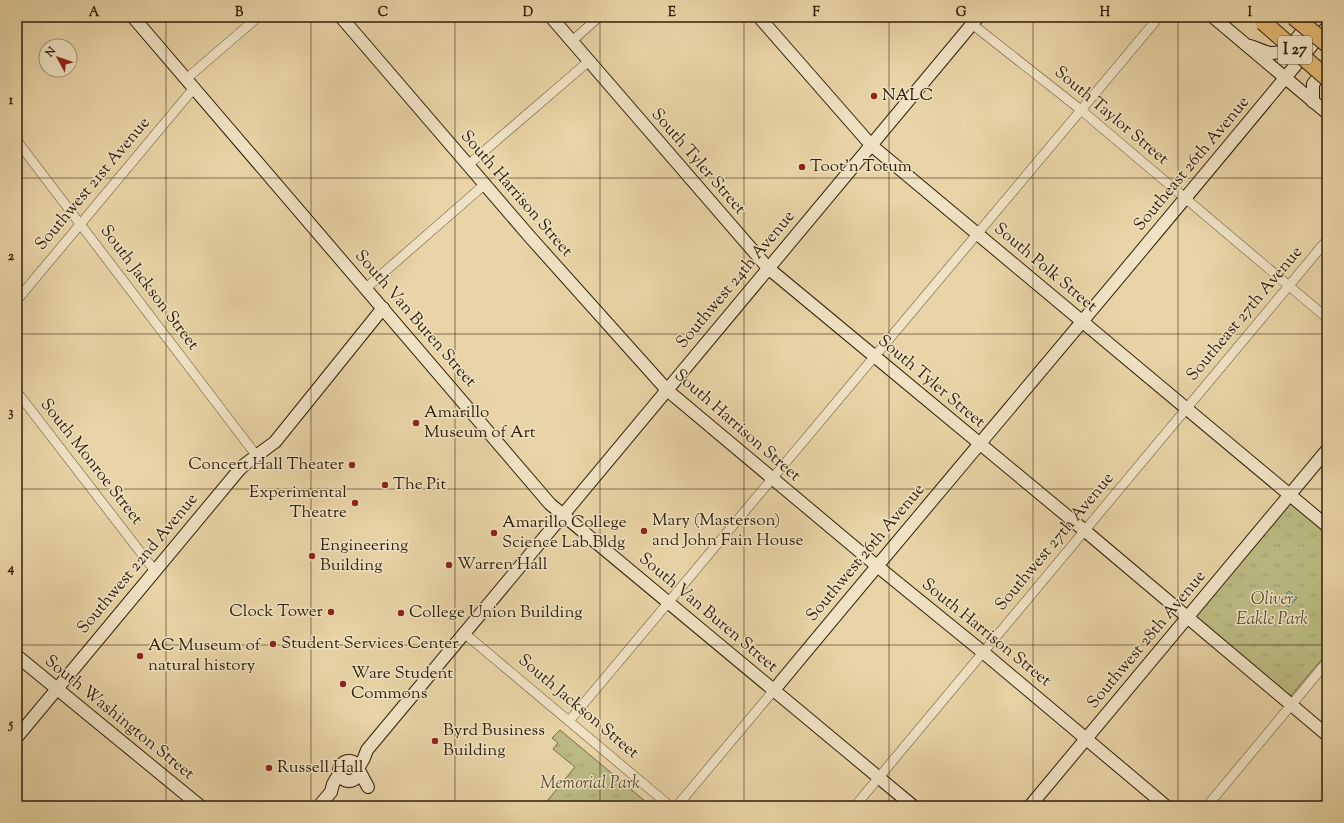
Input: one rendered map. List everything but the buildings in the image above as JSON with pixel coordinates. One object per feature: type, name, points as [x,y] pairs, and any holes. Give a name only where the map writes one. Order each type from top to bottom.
[{"type":"highway","name":"I 27","points":[[1294,17],[1327,44]]},
{"type":"highway","name":"I 27","points":[[1263,22],[1327,78]]},
{"type":"main road","name":"South Van Buren Street","points":[[133,17],[550,504],[913,806]]},
{"type":"main road","name":"South Harrison Street","points":[[341,17],[484,185],[667,390],[1166,806]]},
{"type":"main road","name":"South Tyler Street","points":[[551,17],[768,268],[1084,530],[1327,735]]},
{"type":"main road","name":"South Polk Street","points":[[759,17],[871,145],[1327,526]]},
{"type":"main road","points":[[1213,17],[1243,44],[1327,113]]},
{"type":"main road","points":[[1243,44],[1272,53],[1288,48],[1306,28],[1311,17]]},
{"type":"main road","name":"Southwest 24th Avenue","points":[[319,806],[331,792],[333,784],[352,773],[364,758],[367,750],[871,145],[972,19]]},
{"type":"main road","name":"Southeast 26th Avenue","points":[[1082,321],[1186,199],[1327,27]]},
{"type":"main road","points":[[1313,102],[1313,84],[1327,66]]},
{"type":"main road","name":"Southwest 22nd Avenue","points":[[17,737],[239,470],[256,455],[275,442],[383,308]]},
{"type":"main road","name":"Southwest 26th Avenue","points":[[774,690],[1082,321]]},
{"type":"main road","name":"Southwest 28th Avenue","points":[[1030,806],[1327,450]]},
{"type":"main road","name":"South Washington Street","points":[[17,656],[200,806]]},
{"type":"street","points":[[186,78],[258,17]]},
{"type":"street","points":[[572,41],[599,17]]},
{"type":"street","points":[[569,721],[1159,17]]},
{"type":"street","name":"South Taylor Street","points":[[972,19],[1327,318]]},
{"type":"street","points":[[468,165],[589,61]]},
{"type":"street","name":"Southwest 21st Avenue","points":[[17,300],[194,88]]},
{"type":"street","name":"South Jackson Street","points":[[17,141],[256,455]]},
{"type":"street","points":[[366,288],[484,185]]},
{"type":"street","name":"Southeast 27th Avenue","points":[[1187,408],[1327,240]]},
{"type":"street","name":"South Monroe Street","points":[[17,392],[155,571]]},
{"type":"street","name":"Southwest 27th Avenue","points":[[855,806],[1187,408]]},
{"type":"street","name":"South Jackson Street","points":[[464,633],[670,806]]},
{"type":"street","points":[[1207,806],[1327,662]]},
{"type":"street","name":"Southwest 26th Avenue","points":[[677,806],[774,690]]},
{"type":"green space","name":"Oliver Eakle Park","points":[[1289,502],[1327,534],[1327,653],[1290,697],[1194,616]]},
{"type":"green space","name":"Memorial Park","points":[[560,730],[651,806],[543,806],[575,767],[553,749],[558,743],[552,738]]},
{"type":"water","points":[[1289,591],[1297,598],[1289,607],[1281,600]]},
{"type":"place","name":"NALC","points":[[874,96]]},
{"type":"place","name":"Toot'n Totum","points":[[802,167]]},
{"type":"place","name":"Amarillo Museum of Art","points":[[416,423]]},
{"type":"place","name":"Concert Hall Theater","points":[[352,465]]},
{"type":"place","name":"The Pit","points":[[385,485]]},
{"type":"place","name":"Experimental Theatre","points":[[355,503]]},
{"type":"place","name":"Mary (Masterson) and John Fain House","points":[[644,531]]},
{"type":"place","name":"Amarillo College Science Lab Bldg","points":[[494,533]]},
{"type":"place","name":"Engineering Building","points":[[312,556]]},
{"type":"place","name":"Warren Hall","points":[[449,565]]},
{"type":"place","name":"Clock Tower","points":[[331,612]]},
{"type":"place","name":"College Union Building","points":[[401,613]]},
{"type":"place","name":"Student Services Center","points":[[273,644]]},
{"type":"place","name":"AC Museum of natural history","points":[[140,656]]},
{"type":"place","name":"Ware Student Commons","points":[[343,684]]},
{"type":"place","name":"Byrd Business Building","points":[[435,741]]},
{"type":"place","name":"Russell Hall","points":[[269,768]]}]
